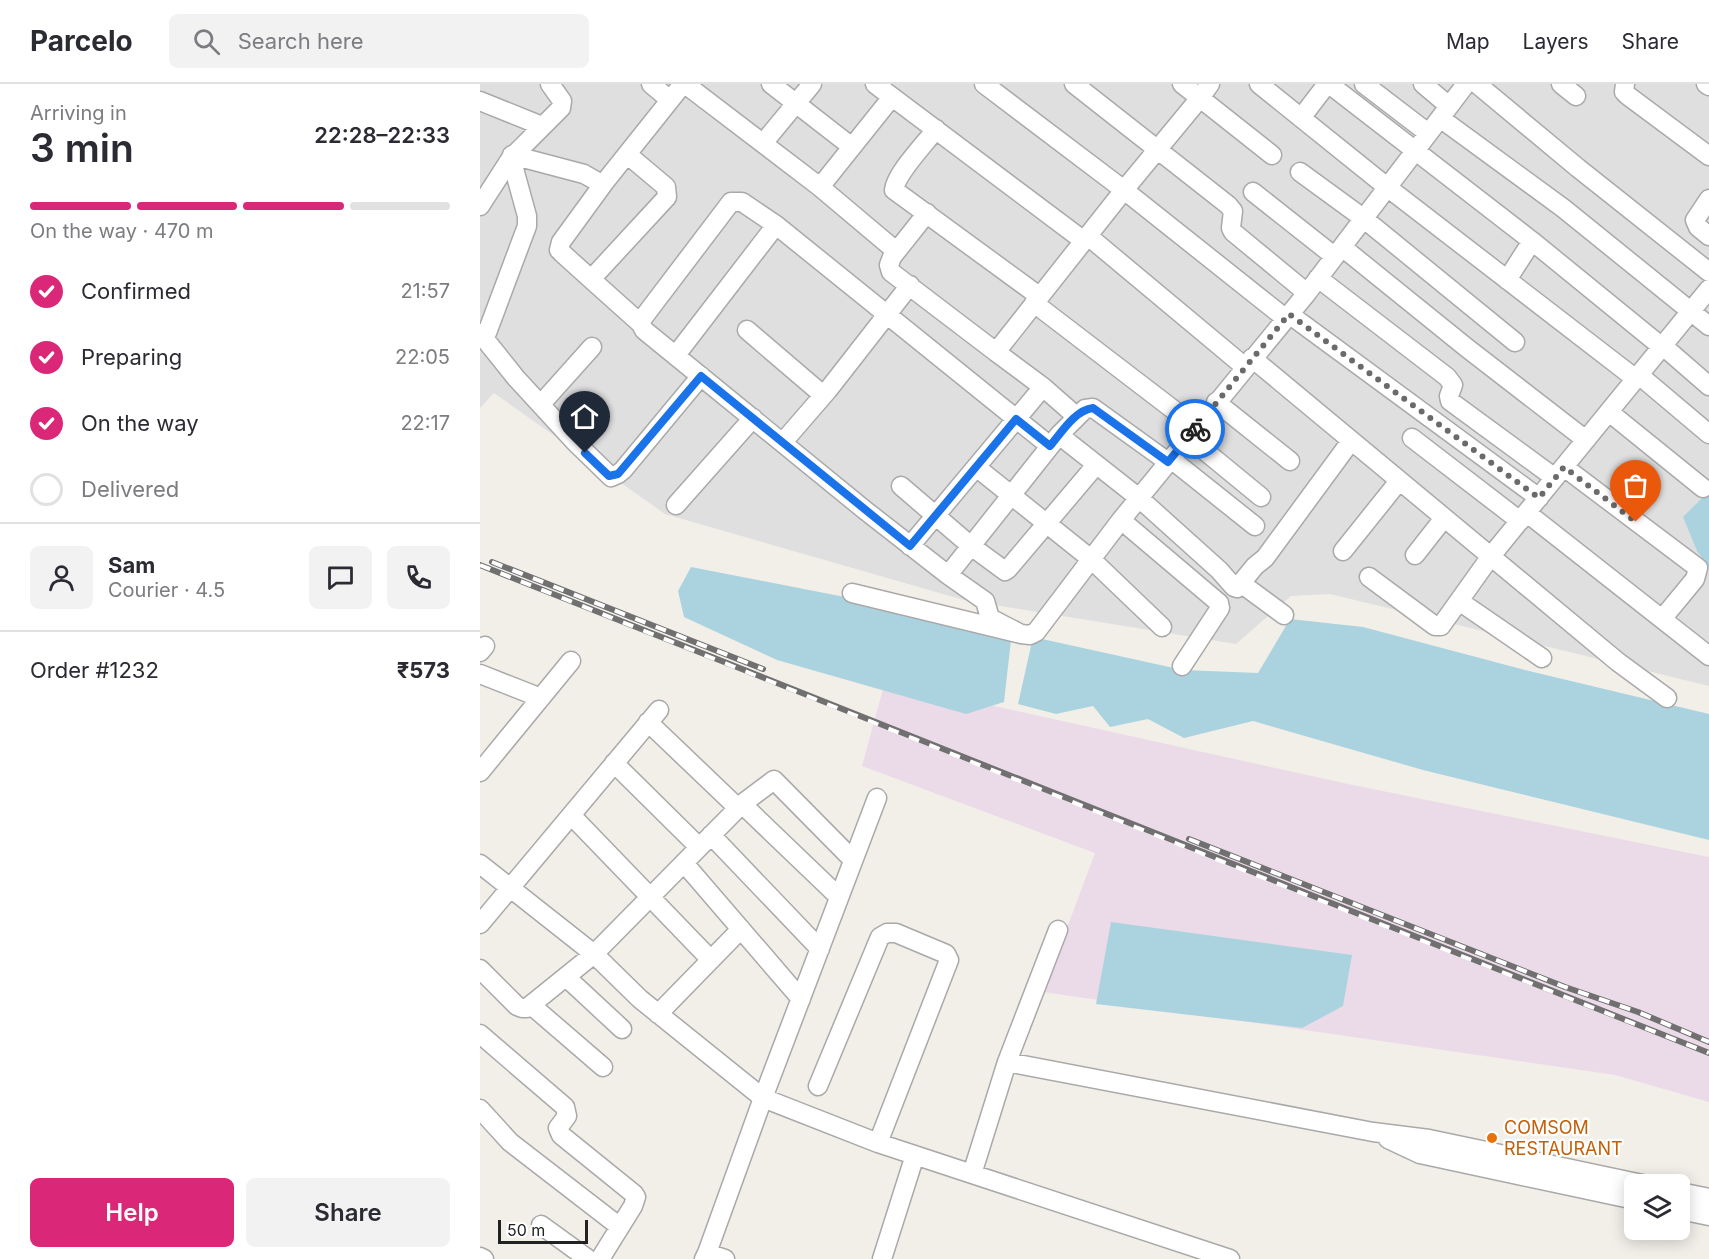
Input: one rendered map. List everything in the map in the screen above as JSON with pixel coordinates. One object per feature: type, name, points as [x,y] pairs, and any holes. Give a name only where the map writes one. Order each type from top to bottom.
[{"type":"street","points":[[480,206],[512,156],[562,104],[560,97],[550,84]]},
{"type":"street","points":[[651,84],[670,100]]},
{"type":"street","points":[[897,251],[764,142],[684,84],[604,183],[561,242],[560,247],[562,253],[641,324],[644,330],[910,546],[986,602],[990,618],[1021,634]]},
{"type":"street","points":[[771,84],[852,147]]},
{"type":"street","points":[[764,142],[812,84]]},
{"type":"street","points":[[875,84],[1086,238],[1351,441],[1618,662],[1667,698]]},
{"type":"street","points":[[984,84],[1287,316],[1539,498]]},
{"type":"street","points":[[1074,84],[1228,205],[1233,211],[1231,228],[1233,232],[1307,294]]},
{"type":"street","points":[[1182,84],[1205,91],[1272,155]]},
{"type":"street","points":[[1259,84],[1387,187],[1638,377],[1709,434]]},
{"type":"street","points":[[1301,118],[1328,84],[1532,241],[1709,386]]},
{"type":"street","points":[[1364,84],[1428,134]]},
{"type":"street","points":[[1423,84],[1445,112],[1709,326]]},
{"type":"street","points":[[852,594],[1021,634],[1030,635],[1036,632],[1169,460],[1307,294],[1466,84]]},
{"type":"street","points":[[1477,84],[1709,272]]},
{"type":"street","points":[[1561,84],[1576,96]]},
{"type":"street","points":[[1625,84],[1624,92],[1627,95],[1709,156]]},
{"type":"street","points":[[996,352],[1036,299],[1205,91]]},
{"type":"street","points":[[820,187],[892,97]]},
{"type":"street","points":[[480,102],[542,126]]},
{"type":"street","points":[[936,129],[901,174],[893,189],[1036,299],[1192,432],[1261,497]]},
{"type":"street","points":[[593,281],[594,276],[668,197],[666,187],[628,154]]},
{"type":"street","points":[[512,156],[584,174],[604,183]]},
{"type":"street","points":[[512,156],[527,216],[527,226],[483,335],[516,378],[574,441],[609,476],[613,477],[622,470],[701,376]]},
{"type":"street","points":[[1300,172],[1363,218],[1515,342]]},
{"type":"street","points":[[1252,192],[1338,252],[1586,440]]},
{"type":"street","points":[[1709,199],[1695,220],[1698,227],[1709,236]]},
{"type":"street","points":[[641,324],[642,318],[731,202],[742,202],[776,225],[1016,419],[1096,465],[1139,498],[1219,570],[1234,587],[1240,587],[1255,566],[1265,558],[1351,441]]},
{"type":"street","points":[[927,213],[892,257],[889,268],[891,272],[1043,387],[1076,416]]},
{"type":"street","points":[[676,356],[776,225]]},
{"type":"street","points":[[1507,280],[1532,241]]},
{"type":"street","points":[[1318,278],[1447,377],[1453,385],[1449,396],[1450,401],[1560,472],[1698,568],[1695,579],[1662,619]]},
{"type":"street","points":[[783,442],[910,285]]},
{"type":"street","points":[[1369,577],[1435,626],[1441,626],[1491,556],[1709,289]]},
{"type":"street","points":[[747,330],[823,395]]},
{"type":"street","points":[[541,404],[592,348]]},
{"type":"street","points":[[910,546],[1043,387]]},
{"type":"street","points":[[1216,402],[1290,461]]},
{"type":"street","points":[[948,575],[1055,440],[1085,409],[1093,408],[1169,460],[1255,526]]},
{"type":"street","points":[[1609,412],[1702,488]]},
{"type":"street","points":[[676,505],[753,418]]},
{"type":"street","points":[[1412,438],[1662,619],[1709,657]]},
{"type":"street","points":[[902,486],[971,546],[1003,570],[1007,570],[1096,465]]},
{"type":"street","points":[[976,467],[1091,559],[1162,627]]},
{"type":"street","points":[[1343,551],[1399,481]]},
{"type":"street","points":[[1415,555],[1444,518]]},
{"type":"street","points":[[1121,520],[1219,603],[1220,608],[1182,666]]},
{"type":"street","points":[[1242,584],[1284,615]]},
{"type":"street","points":[[1459,601],[1542,658]]},
{"type":"street","points":[[480,772],[571,661]]},
{"type":"street","points":[[480,674],[541,698]]},
{"type":"street","points":[[480,924],[653,716],[740,806],[839,897]]},
{"type":"street","points":[[614,763],[705,841],[819,949]]},
{"type":"street","points":[[480,969],[517,1006],[522,1008],[531,1005],[594,954],[740,806],[776,780],[853,860]]},
{"type":"street","points":[[725,1259],[705,1256],[877,798]]},
{"type":"street","points":[[571,815],[711,960]]},
{"type":"street","points":[[684,863],[801,999]]},
{"type":"street","points":[[480,864],[594,954],[658,1014],[763,1098],[878,1143],[1230,1259]]},
{"type":"street","points":[[658,1014],[741,929]]},
{"type":"street","points":[[972,1174],[1007,1062],[1058,930]]},
{"type":"street","points":[[818,1086],[880,937],[887,933],[896,933],[946,954],[949,960],[878,1143]]},
{"type":"street","points":[[566,977],[622,1029]]},
{"type":"street","points":[[531,1005],[603,1067]]},
{"type":"street","points":[[480,1034],[565,1107],[567,1116],[558,1128],[561,1135],[636,1197],[633,1206],[600,1259]]},
{"type":"street","points":[[1007,1062],[1373,1132],[1420,1154],[1612,1186],[1624,1186]]},
{"type":"street","points":[[480,1109],[518,1150],[620,1227]]},
{"type":"street","points":[[882,1259],[915,1155]]},
{"type":"street","points":[[1612,1186],[1624,1193]]},
{"type":"street","points":[[1690,1194],[1709,1198]]},
{"type":"street","points":[[1690,1212],[1709,1216]]},
{"type":"street","points":[[541,1225],[588,1259]]},
{"type":"shaded area","points":[[480,84],[1709,84],[1709,686],[1330,594],[1291,596],[1236,644],[964,600],[665,514],[494,393],[480,408]]},
{"type":"shaded area","points":[[885,682],[1348,784],[1709,857],[1709,1102],[1615,1075],[1043,992],[1095,853],[862,766]]},
{"type":"water","points":[[1709,491],[1709,567],[1697,551],[1683,517]]},
{"type":"water","points":[[691,567],[865,601],[1011,640],[1004,702],[966,714],[777,660],[684,617],[678,591]]},
{"type":"water","points":[[1290,619],[1363,627],[1529,671],[1709,714],[1709,840],[1423,770],[1253,721],[1184,738],[1148,719],[1110,727],[1093,706],[1056,714],[1018,704],[1033,637],[1183,670],[1258,673]]},
{"type":"water","points":[[1111,922],[1352,955],[1343,1006],[1302,1028],[1096,1004]]},
{"type":"railway","points":[[492,562],[763,669]]},
{"type":"railway","points":[[480,565],[1247,872],[1709,1053]]},
{"type":"railway","points":[[1189,839],[1565,987],[1638,1012],[1709,1042]]},
{"type":"way so far","points":[[1195,429],[1289,314],[1539,498],[1564,467],[1636,522]]},
{"type":"place","name":"COMSOM RESTAURANT","points":[[1492,1138]]},
{"type":"route","points":[[585,453],[609,476],[613,477],[618,474],[701,376],[910,546],[1016,419],[1050,446],[1078,414],[1085,409],[1093,408],[1168,462],[1195,429]]}]
